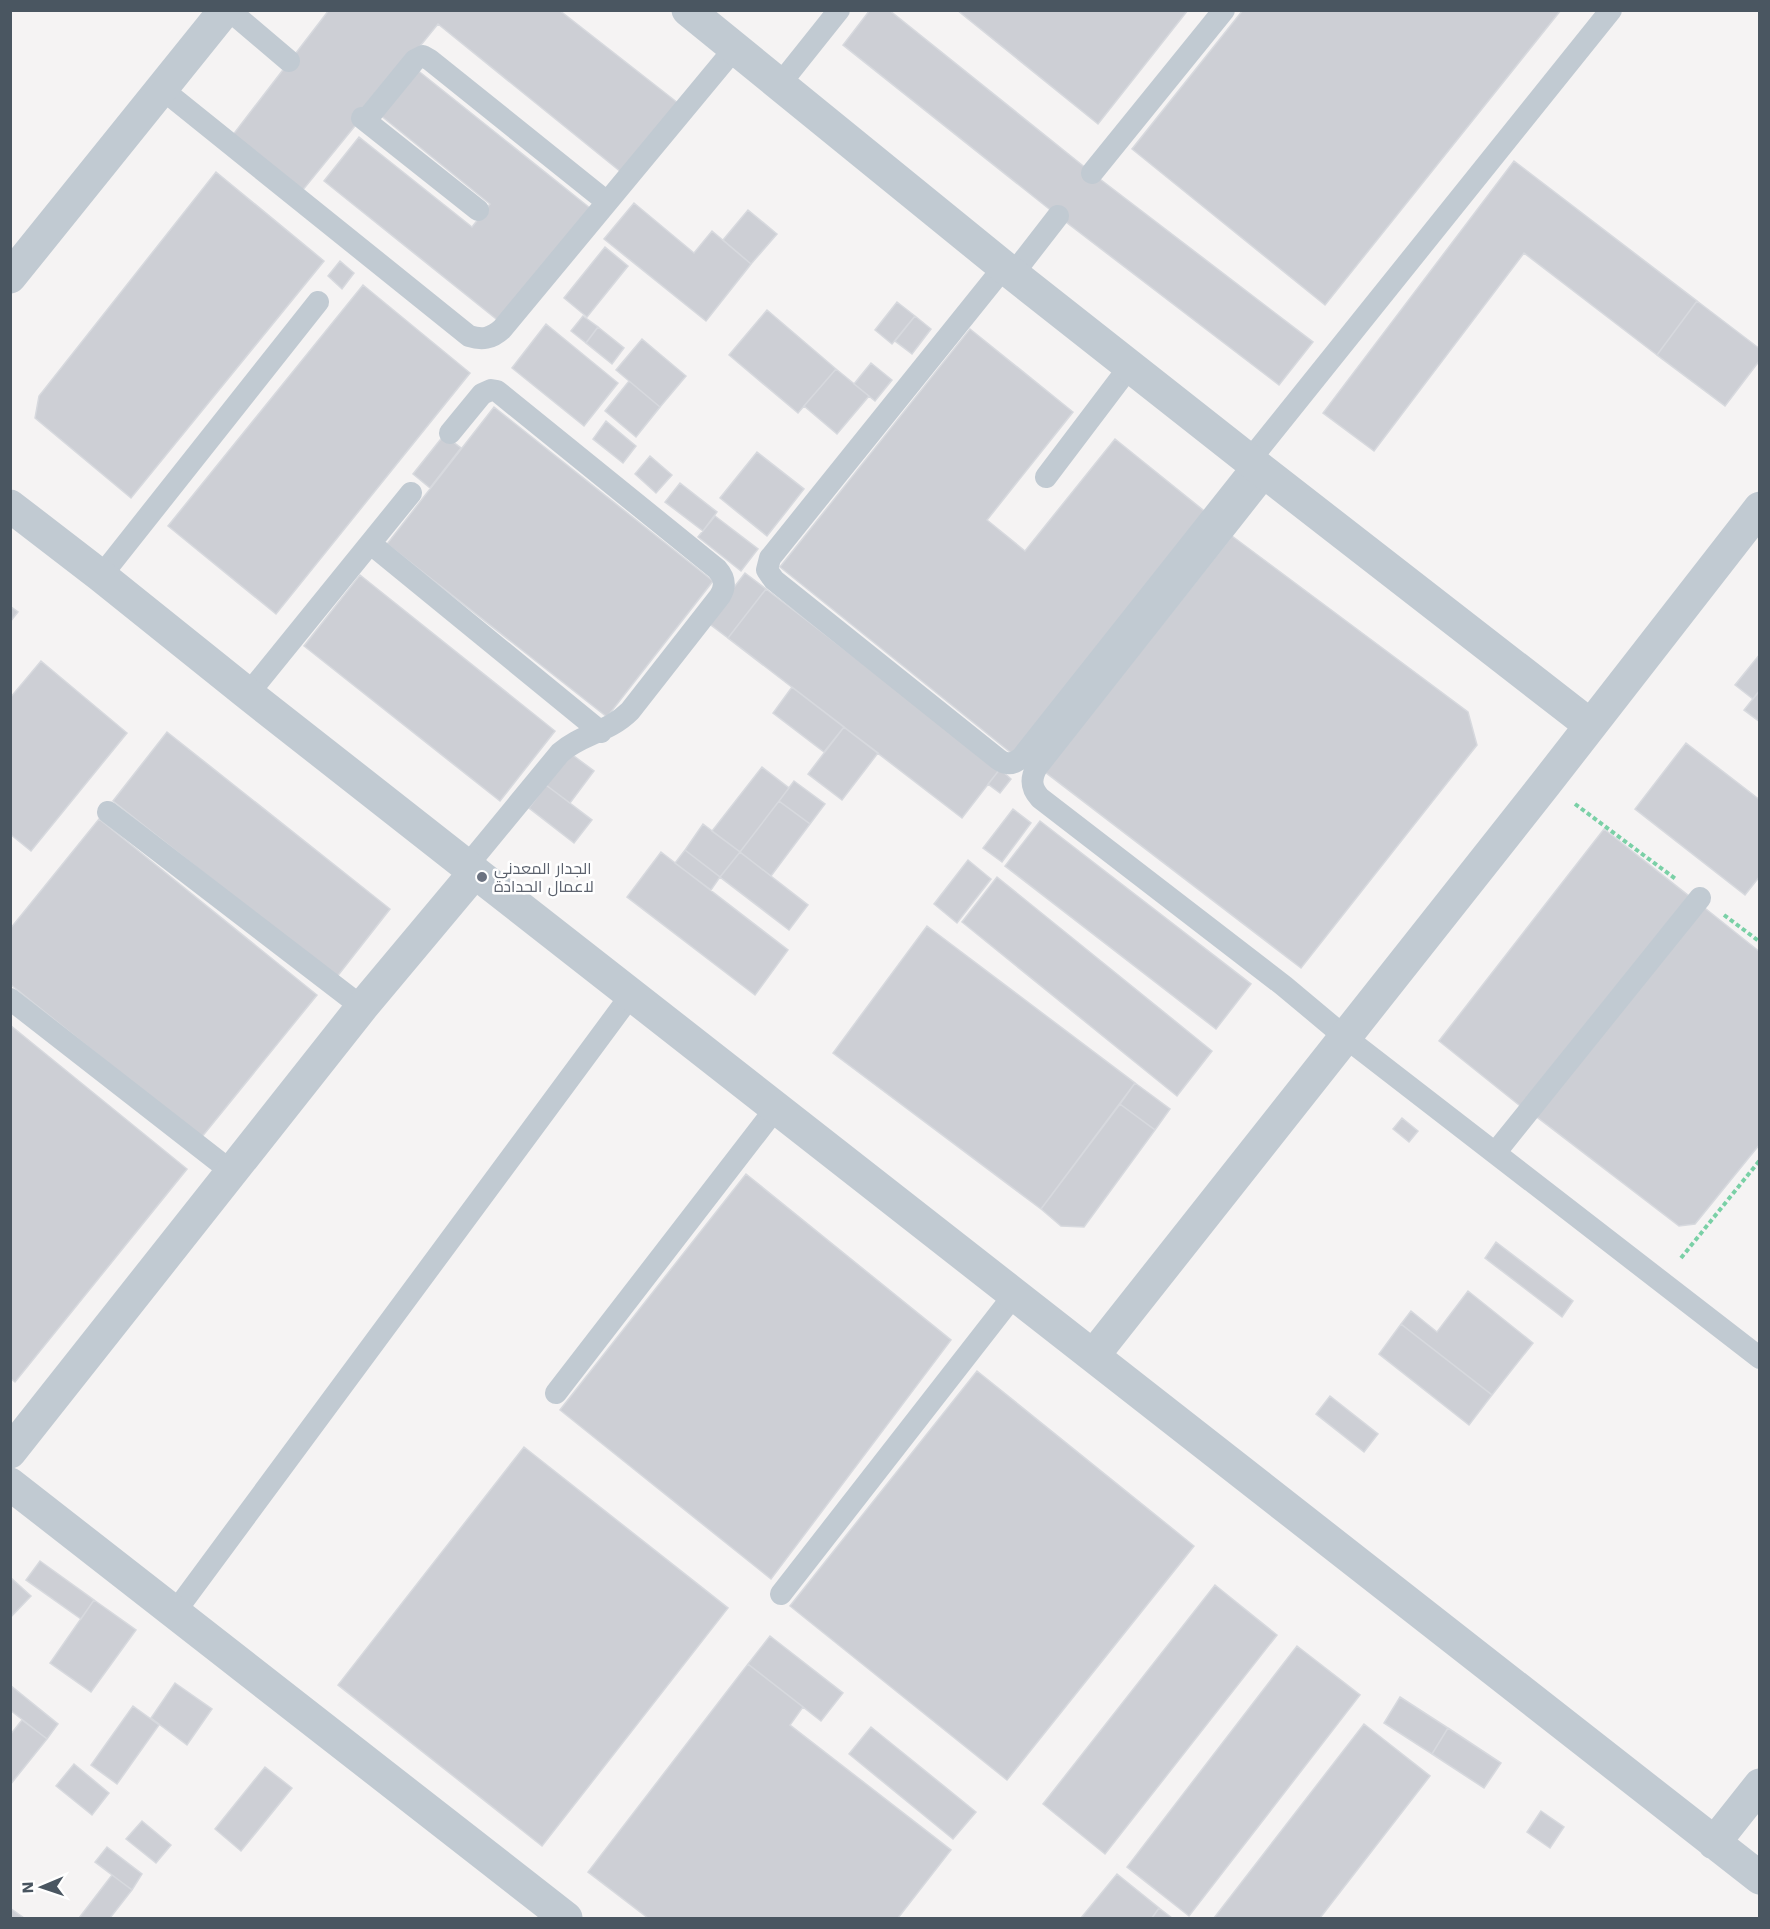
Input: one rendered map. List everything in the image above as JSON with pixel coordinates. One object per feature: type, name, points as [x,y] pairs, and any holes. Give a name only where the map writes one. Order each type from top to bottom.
[{"type":"street","points":[[10,277],[227,10]]},
{"type":"street","points":[[688,10],[1008,270],[1257,467],[1590,725]]},
{"type":"street","points":[[10,506],[1760,1878]]},
{"type":"street","points":[[1093,1356],[1546,783],[1760,508]]},
{"type":"street","points":[[10,1452],[471,869]]},
{"type":"street","points":[[10,1484],[566,1918]]},
{"type":"street","points":[[1714,1843],[1760,1785]]},
{"type":"lane","points":[[227,10],[289,61]]},
{"type":"lane","points":[[780,84],[839,10]]},
{"type":"lane","points":[[1092,173],[1224,10]]},
{"type":"lane","points":[[1058,216],[1008,270],[771,558],[767,570],[774,580],[998,759],[1010,764],[1022,757],[1257,467],[1611,10]]},
{"type":"lane","points":[[162,89],[469,336],[486,339],[502,329],[735,48]]},
{"type":"lane","points":[[478,210],[364,119],[418,57],[427,58],[607,202]]},
{"type":"lane","points":[[101,576],[318,302]]},
{"type":"lane","points":[[1046,477],[1130,366]]},
{"type":"lane","points":[[450,434],[482,394],[491,390],[497,391],[717,569],[725,585],[720,596],[630,711],[614,725],[577,741],[560,753],[471,869]]},
{"type":"lane","points":[[1257,467],[1037,767],[1032,783],[1034,792],[1284,986],[1345,1037],[1760,1358]]},
{"type":"lane","points":[[248,694],[411,493]]},
{"type":"lane","points":[[370,544],[601,732]]},
{"type":"lane","points":[[108,812],[362,1007]]},
{"type":"lane","points":[[1495,1153],[1700,898]]},
{"type":"lane","points":[[175,1612],[631,994]]},
{"type":"lane","points":[[10,999],[232,1172]]},
{"type":"lane","points":[[556,1393],[776,1108]]},
{"type":"lane","points":[[781,1594],[1014,1295]]},
{"type":"path","points":[[1546,783],[1760,942]]},
{"type":"path","points":[[1661,1282],[1760,1161]]},
{"type":"building","points":[[329,10],[559,10],[678,103],[621,172],[438,24],[302,191],[232,136]]},
{"type":"building","points":[[870,10],[889,10],[1092,173],[1313,342],[1279,385],[1058,216],[843,45]]},
{"type":"building","points":[[957,10],[1188,10],[1098,124]]},
{"type":"building","points":[[1243,10],[1561,10],[1325,305],[1132,149]]},
{"type":"building","points":[[416,69],[590,208],[500,322],[324,181],[359,137],[472,227],[490,204],[380,115]]},
{"type":"building","points":[[1514,161],[1697,301],[1657,355],[1524,253],[1374,451],[1323,413]]},
{"type":"building","points":[[216,172],[324,261],[131,498],[35,418],[39,396]]},
{"type":"building","points":[[634,203],[694,253],[712,231],[751,264],[706,321],[604,239]]},
{"type":"building","points":[[748,210],[777,234],[751,264],[723,240]]},
{"type":"building","points":[[605,247],[628,266],[587,317],[564,298]]},
{"type":"building","points":[[340,261],[354,273],[342,289],[328,276]]},
{"type":"building","points":[[363,285],[470,373],[276,614],[168,526]]},
{"type":"building","points":[[1697,301],[1760,349],[1760,360],[1725,406],[1657,355]]},
{"type":"building","points":[[897,302],[915,316],[892,344],[875,330]]},
{"type":"building","points":[[767,310],[836,369],[798,413],[729,355]]},
{"type":"building","points":[[583,316],[598,327],[586,343],[571,331]]},
{"type":"building","points":[[915,316],[931,329],[912,354],[895,341]]},
{"type":"building","points":[[546,324],[618,383],[584,426],[512,368]]},
{"type":"building","points":[[598,327],[624,348],[612,364],[586,343]]},
{"type":"building","points":[[970,329],[1073,412],[987,520],[1025,551],[1115,439],[1208,514],[1015,756],[780,567]]},
{"type":"building","points":[[642,339],[686,376],[660,407],[616,370]]},
{"type":"building","points":[[871,363],[892,380],[875,401],[854,384]]},
{"type":"building","points":[[836,369],[869,396],[837,434],[804,406]]},
{"type":"building","points":[[629,381],[660,407],[636,437],[605,411]]},
{"type":"building","points":[[494,407],[713,581],[607,717],[387,544]]},
{"type":"building","points":[[606,421],[636,446],[623,463],[593,439]]},
{"type":"building","points":[[444,435],[461,448],[430,488],[413,474]]},
{"type":"building","points":[[757,452],[804,489],[767,536],[720,498]]},
{"type":"building","points":[[650,456],[672,475],[656,493],[635,474]]},
{"type":"building","points":[[680,483],[717,512],[703,531],[665,502]]},
{"type":"building","points":[[715,516],[758,549],[741,571],[698,537]]},
{"type":"building","points":[[1232,536],[1468,712],[1477,745],[1301,968],[1045,772]]},
{"type":"building","points":[[745,573],[766,589],[728,638],[707,622]]},
{"type":"building","points":[[360,575],[555,731],[500,801],[304,646]]},
{"type":"building","points":[[766,589],[1000,769],[962,818],[728,638]]},
{"type":"building","points":[[10,606],[18,612],[10,622]]},
{"type":"building","points":[[1760,654],[1760,690],[1753,699],[1735,685]]},
{"type":"building","points":[[41,661],[127,733],[31,851],[10,834],[10,698]]},
{"type":"building","points":[[792,687],[844,727],[824,752],[773,713]]},
{"type":"building","points":[[1760,690],[1760,722],[1744,710]]},
{"type":"building","points":[[844,727],[878,753],[842,800],[808,774]]},
{"type":"building","points":[[167,732],[390,909],[336,978],[113,801]]},
{"type":"building","points":[[1686,743],[1760,800],[1760,876],[1745,895],[1635,809]]},
{"type":"building","points":[[570,753],[594,771],[570,803],[546,785]]},
{"type":"building","points":[[762,767],[789,788],[740,852],[712,831]]},
{"type":"building","points":[[1000,769],[1011,779],[1000,793],[988,784]]},
{"type":"building","points":[[794,781],[825,804],[810,824],[779,801]]},
{"type":"building","points":[[546,785],[592,820],[574,843],[529,808]]},
{"type":"building","points":[[779,801],[810,824],[771,876],[740,852]]},
{"type":"building","points":[[1013,809],[1031,823],[1002,862],[983,848]]},
{"type":"building","points":[[99,819],[317,995],[201,1138],[10,984],[10,929]]},
{"type":"building","points":[[1040,821],[1251,984],[1216,1029],[1005,866]]},
{"type":"building","points":[[703,824],[740,852],[720,877],[685,850]]},
{"type":"building","points":[[1604,829],[1689,896],[1524,1109],[1439,1041]]},
{"type":"building","points":[[685,850],[720,877],[711,890],[675,863]]},
{"type":"building","points":[[661,852],[788,950],[755,995],[627,897]]},
{"type":"building","points":[[740,852],[808,905],[789,930],[720,877]]},
{"type":"building","points":[[968,860],[991,879],[957,923],[934,904]]},
{"type":"building","points":[[997,877],[1212,1051],[1177,1096],[962,922]]},
{"type":"building","points":[[1701,905],[1760,952],[1760,1144],[1695,1224],[1679,1226],[1533,1114]]},
{"type":"building","points":[[927,926],[1135,1083],[1041,1209],[833,1053]]},
{"type":"building","points":[[10,1025],[187,1169],[15,1382],[10,1378]]},
{"type":"building","points":[[1135,1083],[1170,1109],[1155,1130],[1120,1104]]},
{"type":"building","points":[[1120,1104],[1155,1130],[1084,1227],[1061,1226],[1041,1209]]},
{"type":"building","points":[[1402,1118],[1418,1131],[1409,1142],[1393,1129]]},
{"type":"building","points":[[746,1174],[951,1340],[771,1579],[560,1410]]},
{"type":"building","points":[[1496,1242],[1573,1301],[1562,1317],[1485,1258]]},
{"type":"building","points":[[1468,1291],[1533,1343],[1492,1395],[1401,1324],[1411,1311],[1437,1332]]},
{"type":"building","points":[[1401,1324],[1492,1395],[1469,1425],[1379,1354]]},
{"type":"building","points":[[977,1371],[1194,1546],[1007,1780],[790,1606]]},
{"type":"building","points":[[1330,1396],[1378,1434],[1364,1452],[1316,1414]]},
{"type":"building","points":[[524,1447],[728,1608],[542,1846],[338,1685]]},
{"type":"building","points":[[40,1561],[94,1600],[81,1619],[26,1580]]},
{"type":"building","points":[[10,1577],[31,1596],[10,1618]]},
{"type":"building","points":[[1215,1585],[1277,1635],[1105,1854],[1043,1804]]},
{"type":"building","points":[[94,1600],[136,1630],[91,1692],[50,1663]]},
{"type":"building","points":[[770,1636],[843,1693],[821,1721],[748,1664]]},
{"type":"building","points":[[1297,1646],[1360,1695],[1189,1916],[1127,1867]]},
{"type":"building","points":[[748,1664],[803,1707],[790,1725],[951,1850],[898,1918],[648,1918],[588,1872]]},
{"type":"building","points":[[175,1683],[212,1709],[187,1745],[151,1718]]},
{"type":"building","points":[[10,1685],[58,1724],[47,1739],[10,1710]]},
{"type":"building","points":[[1400,1697],[1448,1728],[1432,1754],[1384,1723]]},
{"type":"building","points":[[133,1706],[159,1725],[117,1784],[91,1765]]},
{"type":"building","points":[[22,1720],[47,1739],[10,1785],[10,1735]]},
{"type":"building","points":[[1364,1724],[1430,1776],[1320,1918],[1214,1918]]},
{"type":"building","points":[[871,1727],[976,1812],[953,1839],[849,1754]]},
{"type":"building","points":[[1448,1728],[1501,1763],[1484,1788],[1432,1754]]},
{"type":"building","points":[[74,1764],[109,1793],[92,1815],[56,1786]]},
{"type":"building","points":[[265,1767],[292,1788],[241,1851],[215,1829]]},
{"type":"building","points":[[1541,1811],[1564,1827],[1550,1848],[1527,1832]]},
{"type":"building","points":[[142,1821],[171,1845],[156,1863],[126,1839]]},
{"type":"building","points":[[107,1847],[142,1874],[132,1890],[95,1862]]},
{"type":"building","points":[[1117,1874],[1159,1908],[1152,1918],[1081,1918]]},
{"type":"building","points":[[112,1875],[132,1890],[110,1918],[79,1918]]},
{"type":"building","points":[[10,1908],[24,1918],[10,1918]]},
{"type":"building","points":[[1159,1908],[1172,1918],[1152,1918]]},
{"type":"place","name":"الجدار المعدني لاعمال الحدادة","points":[[482,877]]}]
